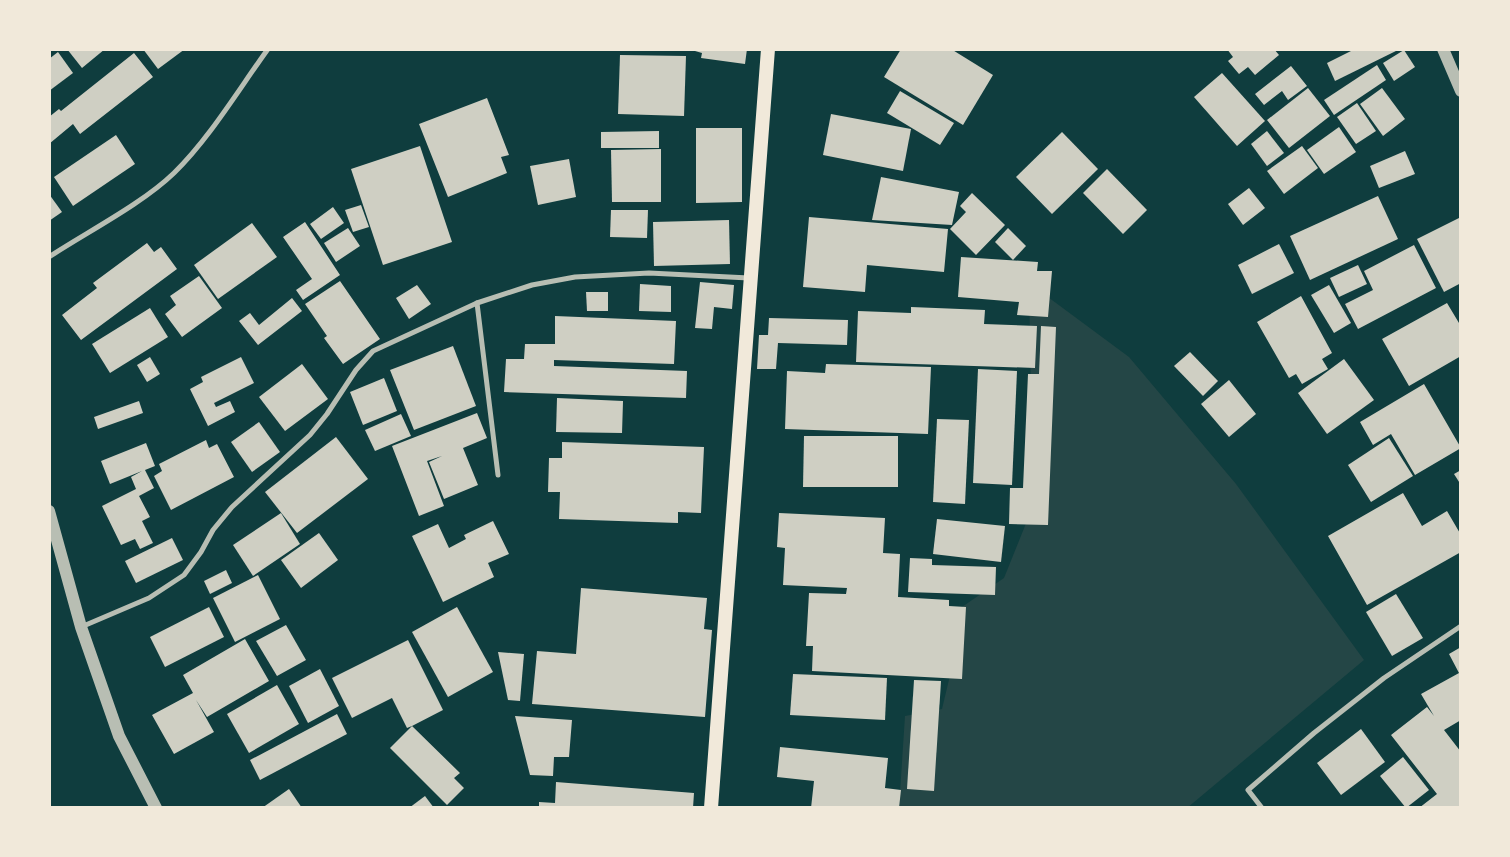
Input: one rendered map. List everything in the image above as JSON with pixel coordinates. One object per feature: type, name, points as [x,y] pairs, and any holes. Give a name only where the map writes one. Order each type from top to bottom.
[{"type":"main road","points":[[711,808],[768,49]]},
{"type":"street","points":[[1443,49],[1461,91]]},
{"type":"street","points":[[49,510],[81,627],[119,736],[156,808]]},
{"type":"lane","points":[[49,257],[155,189],[173,174],[189,157],[268,49]]},
{"type":"lane","points":[[81,627],[149,598],[184,575],[213,530],[232,508],[310,435],[356,370],[373,351],[477,303],[532,285],[575,277],[649,273],[750,278]]},
{"type":"lane","points":[[477,303],[498,475]]},
{"type":"lane","points":[[1262,808],[1248,790],[1384,678],[1461,626]]},
{"type":"shaded area","points":[[1029,283],[1129,357],[1236,484],[1364,660],[1187,808],[899,808],[905,716],[942,709],[957,646],[946,618],[1004,578],[1033,506]]},
{"type":"building","points":[[67,49],[105,49],[82,68]]},
{"type":"building","points":[[143,49],[185,49],[158,69]]},
{"type":"building","points":[[688,49],[747,49],[745,64],[701,58],[702,53]]},
{"type":"building","points":[[901,49],[951,49],[993,75],[963,125],[884,77]]},
{"type":"building","points":[[1227,49],[1274,49],[1279,55],[1255,75],[1248,67],[1239,74],[1228,61],[1233,57]]},
{"type":"building","points":[[1355,49],[1400,49],[1335,81],[1327,63]]},
{"type":"building","points":[[1404,50],[1415,67],[1394,81],[1383,63]]},
{"type":"building","points":[[58,52],[73,73],[49,91],[49,59]]},
{"type":"building","points":[[134,53],[153,77],[80,134],[73,124],[49,144],[49,117],[59,109],[61,111]]},
{"type":"building","points":[[620,55],[686,56],[684,116],[618,114]]},
{"type":"building","points":[[1377,65],[1386,80],[1334,115],[1324,100]]},
{"type":"building","points":[[1291,66],[1307,86],[1288,100],[1282,91],[1264,105],[1255,94]]},
{"type":"building","points":[[1222,73],[1265,121],[1237,146],[1194,97]]},
{"type":"building","points":[[1308,88],[1330,116],[1289,148],[1267,120]]},
{"type":"building","points":[[1382,88],[1405,119],[1383,136],[1360,104]]},
{"type":"building","points":[[900,91],[954,123],[940,145],[887,113]]},
{"type":"building","points":[[487,98],[509,155],[501,157],[507,173],[448,197],[419,124]]},
{"type":"building","points":[[1357,103],[1376,131],[1356,144],[1337,117]]},
{"type":"building","points":[[831,114],[911,129],[903,171],[823,155]]},
{"type":"building","points":[[1339,127],[1356,152],[1324,174],[1307,150]]},
{"type":"building","points":[[696,128],[742,128],[742,202],[696,203]]},
{"type":"building","points":[[659,131],[659,148],[601,148],[601,132]]},
{"type":"building","points":[[1267,131],[1284,153],[1267,166],[1251,144]]},
{"type":"building","points":[[1062,132],[1098,169],[1052,214],[1016,177]]},
{"type":"building","points":[[116,135],[135,164],[73,206],[54,177]]},
{"type":"building","points":[[420,146],[452,242],[383,265],[351,169]]},
{"type":"building","points":[[1302,146],[1318,168],[1284,194],[1267,171]]},
{"type":"building","points":[[661,149],[661,202],[612,202],[611,150]]},
{"type":"building","points":[[1405,151],[1415,174],[1379,188],[1370,166]]},
{"type":"building","points":[[569,159],[576,197],[538,205],[530,166]]},
{"type":"building","points":[[1107,169],[1147,210],[1123,234],[1083,193]]},
{"type":"building","points":[[881,177],[959,192],[952,225],[872,220]]},
{"type":"building","points":[[1249,188],[1265,208],[1243,225],[1228,204]]},
{"type":"building","points":[[972,193],[1005,225],[976,255],[950,229],[966,212],[960,206]]},
{"type":"building","points":[[49,194],[62,212],[49,221]]},
{"type":"building","points":[[1378,196],[1398,239],[1310,280],[1290,236]]},
{"type":"building","points":[[361,205],[369,227],[353,232],[345,210]]},
{"type":"building","points":[[333,207],[344,223],[321,239],[310,224]]},
{"type":"building","points":[[611,210],[648,210],[647,238],[610,237]]},
{"type":"building","points":[[809,217],[948,229],[944,272],[867,265],[865,292],[803,287]]},
{"type":"building","points":[[1461,217],[1461,283],[1444,292],[1417,239]]},
{"type":"building","points":[[729,220],[730,264],[654,266],[653,222]]},
{"type":"building","points":[[305,222],[340,275],[303,300],[296,290],[312,279],[283,237]]},
{"type":"building","points":[[252,223],[277,257],[218,299],[194,265]]},
{"type":"building","points":[[348,228],[360,246],[336,262],[324,243]]},
{"type":"building","points":[[1008,228],[1026,246],[1013,260],[995,242]]},
{"type":"building","points":[[147,243],[154,252],[161,247],[177,269],[81,340],[62,315],[97,288],[93,283]]},
{"type":"building","points":[[1279,244],[1294,273],[1252,294],[1238,265]]},
{"type":"building","points":[[1414,245],[1436,288],[1358,329],[1345,304],[1373,290],[1364,271]]},
{"type":"building","points":[[961,257],[1038,262],[1037,271],[1052,271],[1048,317],[1017,315],[1019,302],[958,297]]},
{"type":"building","points":[[1358,265],[1367,284],[1339,297],[1330,278]]},
{"type":"building","points":[[199,276],[222,308],[182,337],[165,314],[176,305],[170,296]]},
{"type":"building","points":[[340,281],[380,339],[343,364],[324,338],[327,336],[305,304]]},
{"type":"building","points":[[700,282],[734,285],[732,309],[714,307],[712,329],[695,328]]},
{"type":"building","points":[[640,284],[671,286],[671,312],[639,311]]},
{"type":"building","points":[[417,285],[431,304],[409,319],[396,298]]},
{"type":"building","points":[[1329,285],[1351,323],[1334,333],[1311,295]]},
{"type":"building","points":[[586,292],[608,292],[608,311],[587,311]]},
{"type":"building","points":[[1301,296],[1332,353],[1322,359],[1328,369],[1302,384],[1296,374],[1289,378],[1257,322]]},
{"type":"building","points":[[292,298],[302,311],[258,345],[239,321],[250,313],[259,325]]},
{"type":"building","points":[[1447,303],[1459,323],[1461,322],[1461,356],[1409,386],[1382,339]]},
{"type":"building","points":[[911,307],[985,310],[984,324],[1037,326],[1035,368],[856,362],[858,311],[911,313]]},
{"type":"building","points":[[150,308],[168,337],[110,373],[92,344]]},
{"type":"building","points":[[555,316],[676,321],[674,364],[554,360],[554,366],[687,371],[686,398],[504,392],[506,359],[524,359],[525,344],[555,344]]},
{"type":"building","points":[[769,318],[848,320],[847,345],[778,343],[776,369],[757,369],[759,335],[768,335]]},
{"type":"building","points":[[1041,326],[1056,327],[1048,525],[1009,524],[1010,488],[1023,488],[1028,374],[1039,374]]},
{"type":"building","points":[[453,346],[476,406],[414,430],[390,370]]},
{"type":"building","points":[[1190,352],[1218,381],[1203,396],[1174,366]]},
{"type":"building","points":[[150,357],[160,374],[147,382],[137,365]]},
{"type":"building","points":[[241,357],[254,383],[214,403],[216,407],[230,401],[235,412],[208,426],[190,389],[203,382],[201,377]]},
{"type":"building","points":[[1344,359],[1374,400],[1327,434],[1298,393]]},
{"type":"building","points":[[302,364],[328,399],[285,431],[259,397]]},
{"type":"building","points":[[826,364],[931,367],[928,434],[785,429],[787,371],[825,373]]},
{"type":"building","points":[[978,369],[1017,371],[1012,485],[973,483]]},
{"type":"building","points":[[384,378],[397,411],[363,425],[350,392]]},
{"type":"building","points":[[1229,380],[1256,414],[1229,437],[1201,404]]},
{"type":"building","points":[[1424,384],[1461,448],[1415,475],[1391,434],[1373,445],[1360,422]]},
{"type":"building","points":[[557,398],[623,401],[622,433],[556,432]]},
{"type":"building","points":[[139,401],[143,413],[98,429],[94,417]]},
{"type":"building","points":[[477,413],[487,438],[463,448],[478,485],[444,499],[429,462],[442,456],[427,461],[444,506],[419,516],[392,446]]},
{"type":"building","points":[[401,414],[411,436],[375,451],[365,430]]},
{"type":"building","points":[[937,419],[969,420],[965,504],[933,502]]},
{"type":"building","points":[[259,422],[280,452],[252,472],[231,442]]},
{"type":"building","points":[[804,436],[898,436],[898,487],[803,487]]},
{"type":"building","points":[[336,437],[368,479],[297,533],[265,492]]},
{"type":"building","points":[[1389,438],[1413,476],[1371,502],[1348,465]]},
{"type":"building","points":[[206,440],[209,448],[217,444],[234,477],[171,510],[154,476],[162,471],[159,464]]},
{"type":"building","points":[[562,442],[704,447],[701,513],[678,512],[678,523],[559,519],[560,492],[548,492],[549,458],[562,458]]},
{"type":"building","points":[[146,443],[155,466],[145,470],[154,488],[139,496],[150,517],[142,521],[153,543],[140,549],[135,539],[121,545],[102,506],[136,489],[131,477],[142,471],[110,484],[101,461]]},
{"type":"building","points":[[1461,470],[1461,485],[1454,474]]},
{"type":"building","points":[[1403,493],[1422,526],[1447,511],[1461,535],[1461,552],[1367,605],[1328,536]]},
{"type":"building","points":[[281,513],[300,544],[253,576],[233,545]]},
{"type":"building","points":[[779,513],[885,518],[883,553],[900,554],[898,597],[949,600],[949,606],[966,607],[962,679],[812,671],[813,646],[806,646],[809,593],[846,594],[847,588],[783,585],[785,548],[777,547]]},
{"type":"building","points":[[937,519],[1005,526],[1001,562],[933,554]]},
{"type":"building","points":[[493,521],[509,554],[488,563],[494,577],[443,602],[412,536],[438,524],[449,548],[466,539],[464,535]]},
{"type":"building","points":[[319,533],[338,560],[301,588],[281,560]]},
{"type":"building","points":[[172,538],[183,560],[136,583],[125,561]]},
{"type":"building","points":[[910,558],[932,559],[932,565],[996,567],[995,595],[908,592]]},
{"type":"building","points":[[226,570],[232,583],[210,594],[204,581]]},
{"type":"building","points":[[258,575],[280,619],[235,642],[213,598]]},
{"type":"building","points":[[581,588],[707,598],[704,629],[712,630],[705,717],[532,704],[537,651],[576,654]]},
{"type":"building","points":[[1396,594],[1423,638],[1392,656],[1366,612]]},
{"type":"building","points":[[209,607],[224,637],[165,667],[150,637]]},
{"type":"building","points":[[457,607],[493,672],[448,697],[412,632]]},
{"type":"building","points":[[286,625],[306,660],[277,676],[256,641]]},
{"type":"building","points":[[245,639],[269,681],[207,717],[196,700],[214,732],[174,754],[152,715],[193,693],[183,675]]},
{"type":"building","points":[[408,640],[443,710],[407,728],[392,698],[352,718],[332,678]]},
{"type":"building","points":[[1461,647],[1461,720],[1444,730],[1461,752],[1461,808],[1419,808],[1437,794],[1391,735],[1427,707],[1434,716],[1421,694],[1459,673],[1449,654]]},
{"type":"building","points":[[498,652],[524,654],[520,701],[508,700]]},
{"type":"building","points":[[320,669],[339,706],[308,723],[289,686]]},
{"type":"building","points":[[793,674],[887,678],[885,720],[790,715]]},
{"type":"building","points":[[914,680],[941,681],[934,791],[907,789]]},
{"type":"building","points":[[277,685],[299,724],[249,753],[227,714]]},
{"type":"building","points":[[337,714],[347,734],[260,780],[250,760]]},
{"type":"building","points":[[515,716],[572,720],[569,757],[554,757],[553,776],[530,775]]},
{"type":"building","points":[[412,726],[460,773],[454,778],[464,788],[447,805],[390,748]]},
{"type":"building","points":[[1361,729],[1385,762],[1341,795],[1317,763]]},
{"type":"building","points":[[780,747],[888,758],[885,788],[901,790],[899,808],[811,808],[814,781],[777,777]]},
{"type":"building","points":[[1403,757],[1429,790],[1406,808],[1380,776]]},
{"type":"building","points":[[556,782],[694,793],[693,808],[539,808],[539,802],[555,803]]},
{"type":"building","points":[[289,789],[302,808],[262,808]]},
{"type":"building","points":[[425,796],[434,808],[409,808]]}]
